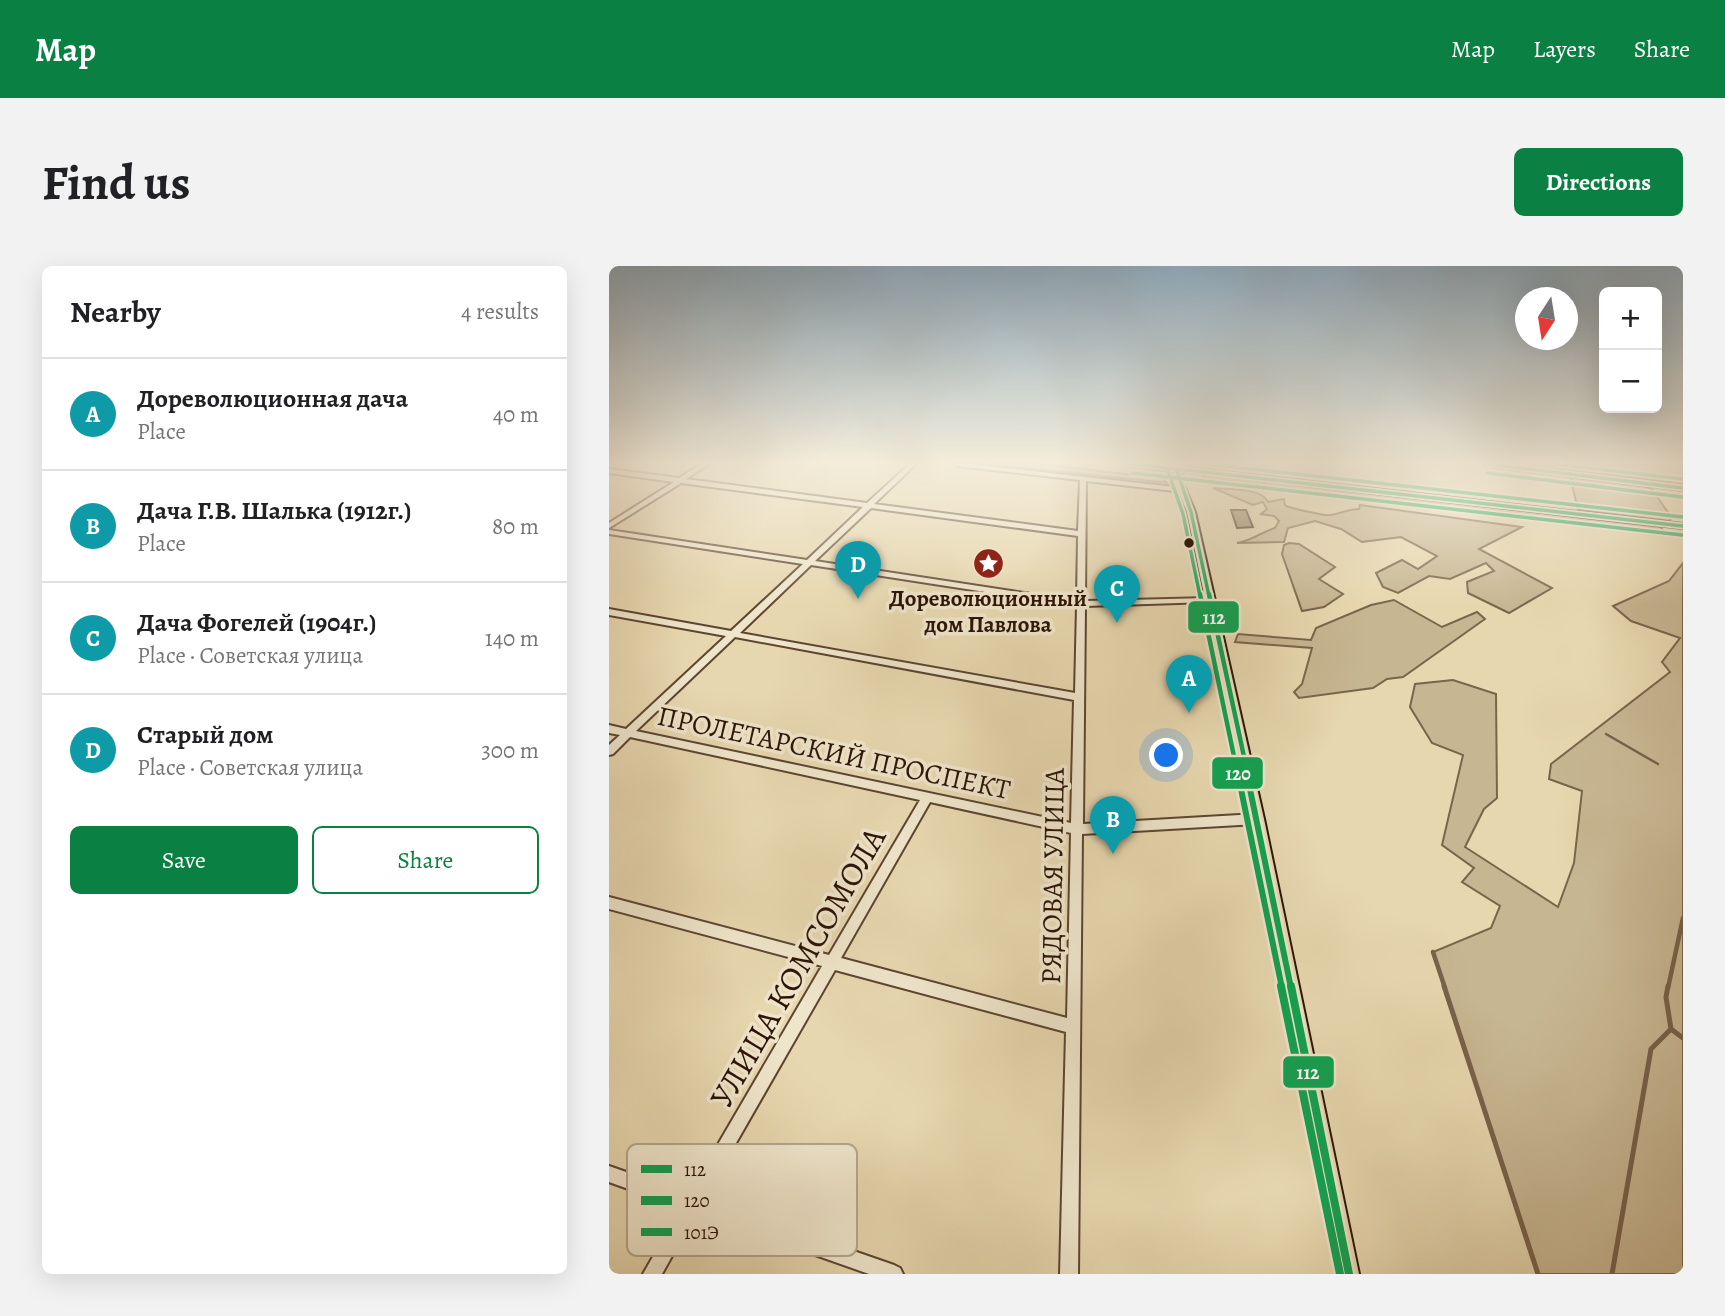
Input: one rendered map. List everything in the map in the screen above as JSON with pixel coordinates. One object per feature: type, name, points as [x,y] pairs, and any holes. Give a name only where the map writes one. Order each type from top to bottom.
[{"type":"main road","points":[[1190,511],[1257,819],[1349,1274]]},
{"type":"main road","points":[[1557,511],[1683,526]]},
{"type":"street","points":[[609,526],[632,511]]},
{"type":"street","points":[[609,751],[863,511]]},
{"type":"street","points":[[906,511],[1081,534]]},
{"type":"street","name":"РЯДОВАЯ УЛИЦА","points":[[1069,1274],[1082,511]]},
{"type":"street","points":[[609,532],[1080,604],[1210,600]]},
{"type":"street","points":[[609,612],[1079,697]]},
{"type":"street","name":"ПРОЛЕТАРСКИЙ ПРОСПЕКТ","points":[[609,729],[1077,829],[1257,819]]},
{"type":"street","name":"УЛИЦА КОМСОМОЛА","points":[[726,1144],[927,797]]},
{"type":"street","points":[[609,903],[1074,1027]]},
{"type":"street","points":[[609,1174],[627,1180]]},
{"type":"street","name":"УЛИЦА КОМСОМОЛА","points":[[652,1274],[662,1256]]},
{"type":"street","points":[[843,1256],[894,1274]]},
{"type":"shaded area","points":[[1265,511],[1304,511],[1327,515],[1347,511],[1404,511],[1522,527],[1479,549],[1552,588],[1509,613],[1468,593],[1467,582],[1494,571],[1486,563],[1450,579],[1429,576],[1398,593],[1383,587],[1376,573],[1402,560],[1418,569],[1437,556],[1401,537],[1362,542],[1341,529],[1315,521],[1288,528],[1284,542],[1237,543],[1275,528],[1279,521],[1274,516],[1261,514]]},
{"type":"shaded area","points":[[1476,511],[1525,511],[1661,527],[1665,534]]},
{"type":"shaded area","points":[[1587,511],[1667,511],[1671,517],[1670,521]]},
{"type":"shaded area","points":[[1299,544],[1335,567],[1319,579],[1343,594],[1324,607],[1302,611],[1282,554],[1284,545]]},
{"type":"shaded area","points":[[1683,563],[1683,1274],[1538,1274],[1433,952],[1491,928],[1500,906],[1462,882],[1474,868],[1442,845],[1463,755],[1432,743],[1410,707],[1415,684],[1453,680],[1496,694],[1497,798],[1484,809],[1465,847],[1558,907],[1574,863],[1582,791],[1549,779],[1551,764],[1670,672],[1662,662],[1680,638],[1631,621],[1613,606],[1669,581]]},
{"type":"shaded area","points":[[1394,600],[1442,627],[1477,612],[1485,619],[1403,677],[1387,679],[1373,688],[1299,698],[1294,692],[1302,684],[1312,648],[1235,642],[1238,634],[1311,640],[1316,628],[1371,605]]},
{"type":"building","points":[[1231,511],[1246,511],[1253,527],[1237,528]]},
{"type":"waterway","points":[[1606,734],[1658,764]]},
{"type":"waterway","points":[[1668,988],[1683,918]]},
{"type":"waterway","points":[[1433,952],[1445,988]]},
{"type":"waterway","points":[[1444,986],[1538,1274]]},
{"type":"waterway","points":[[1668,986],[1666,997],[1671,1029]]},
{"type":"waterway","points":[[1612,1274],[1651,1049],[1671,1029]]},
{"type":"waterway","points":[[1671,1029],[1683,1038]]},
{"type":"transit line","name":"120","points":[[1182,511],[1340,1274]]},
{"type":"transit line","name":"112","points":[[1191,511],[1257,819],[1349,1274]]},
{"type":"transit line","name":"120","points":[[1469,511],[1682,535]]},
{"type":"transit line","name":"112","points":[[1550,511],[1683,526]]},
{"type":"transit line","name":"101Э","points":[[1629,511],[1683,517]]},
{"type":"place","name":"Дореволюционный дом Павлова","points":[[988,564]]},
{"type":"place","name":"Старый дом","points":[[858,599]]},
{"type":"place","name":"Дача Фогелей (1904г.)","points":[[1117,623]]},
{"type":"place","name":"Дореволюционная дача","points":[[1189,713]]},
{"type":"place","name":"Дача Г.В. Шалька (1912г.)","points":[[1113,854]]}]
